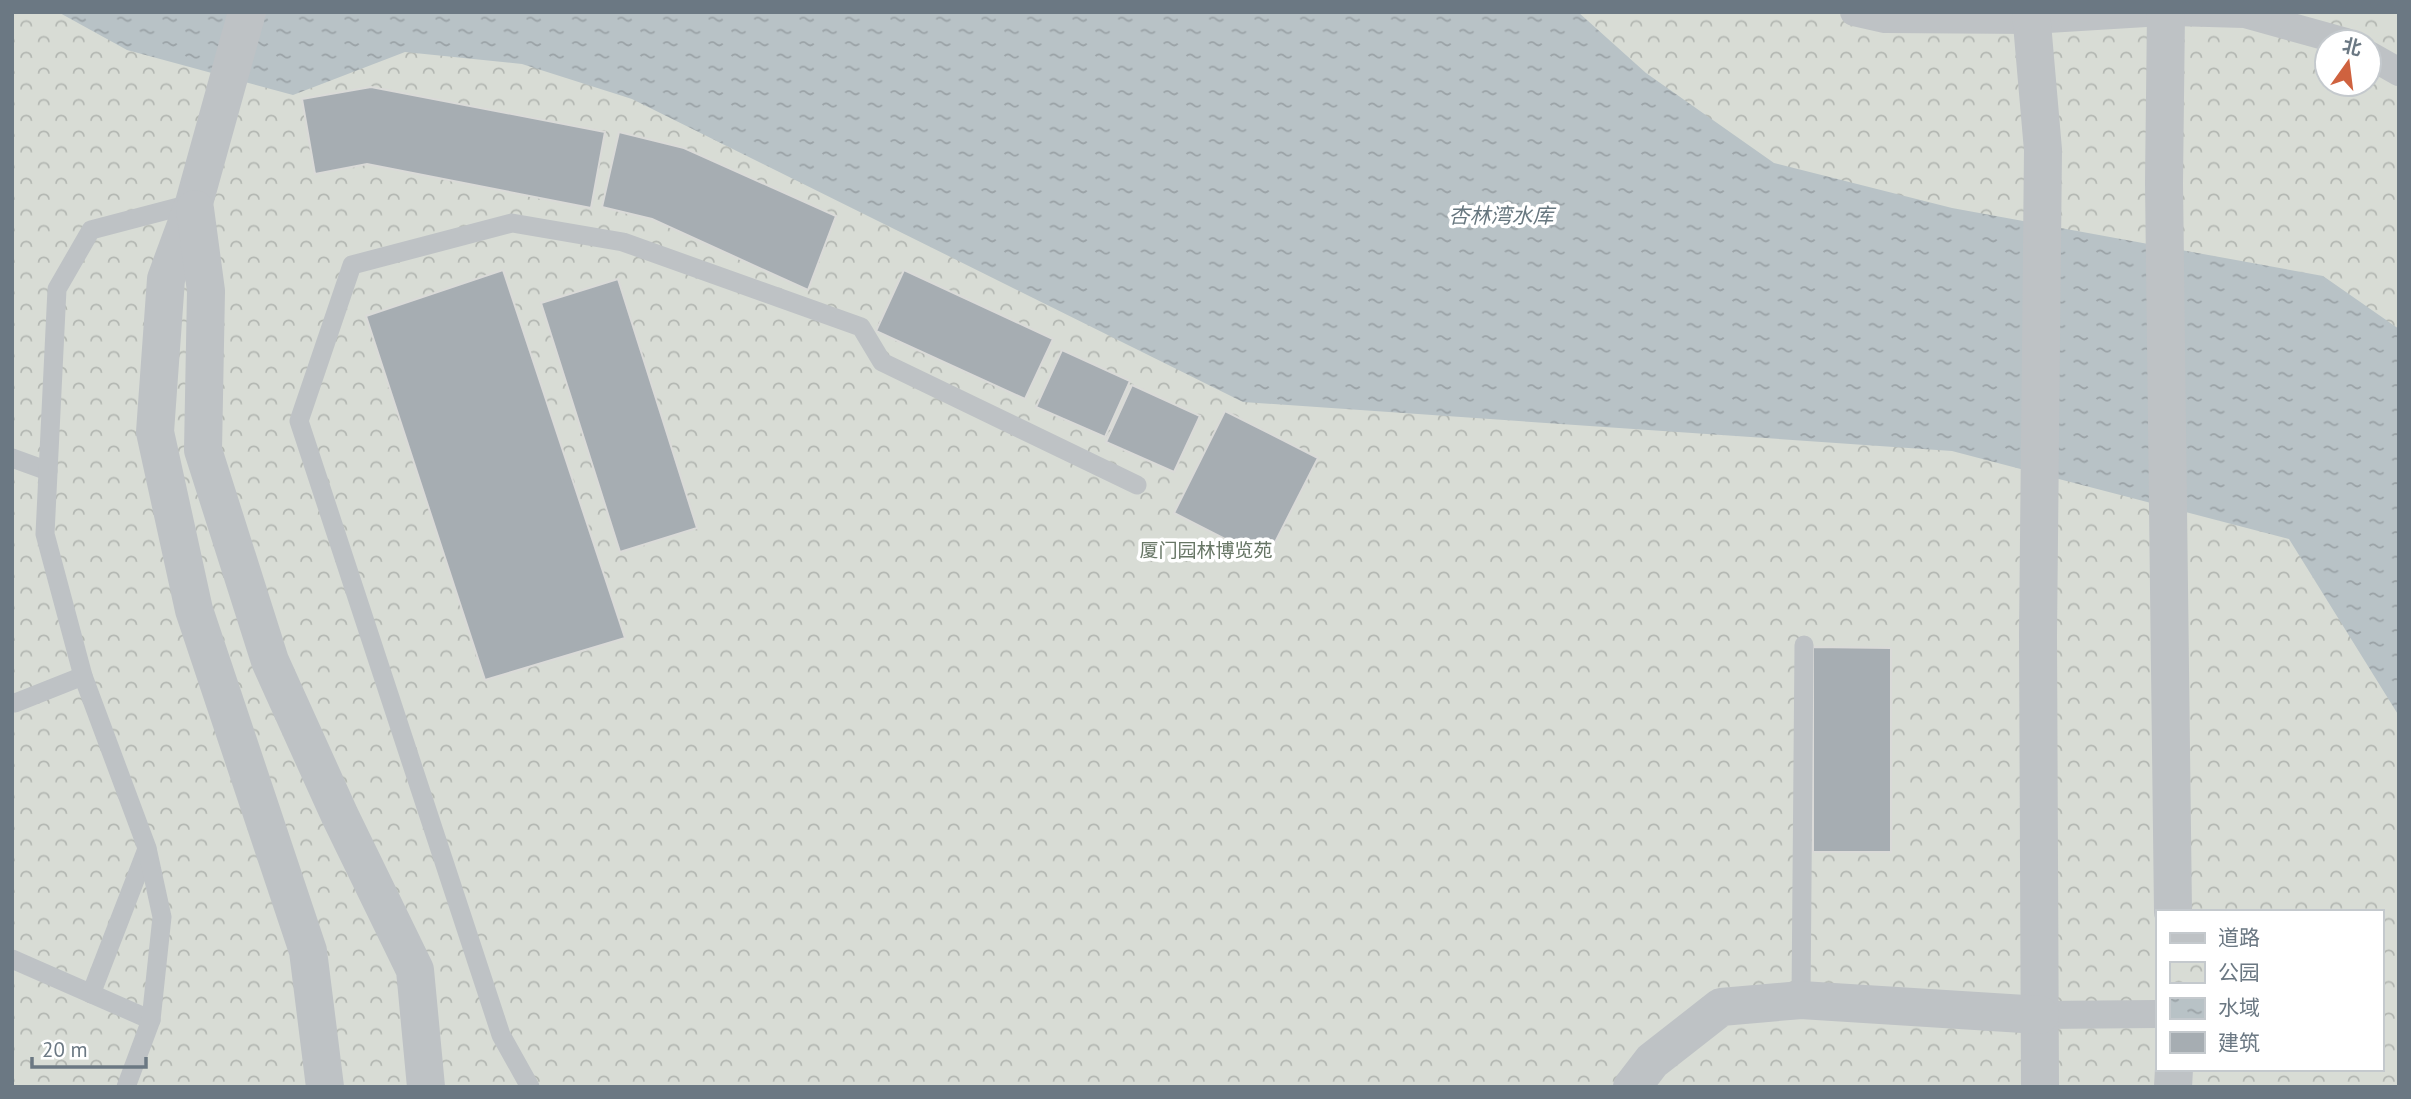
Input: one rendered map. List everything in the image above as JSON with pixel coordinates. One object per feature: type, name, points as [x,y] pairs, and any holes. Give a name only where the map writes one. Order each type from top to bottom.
[{"type":"street","points":[[247,12],[194,203],[166,279],[155,432],[194,610],[308,951],[325,1087]]},
{"type":"street","points":[[1854,12],[1885,19],[2164,12],[2173,910]]},
{"type":"street","points":[[2173,12],[2245,14],[2313,33]]},
{"type":"street","points":[[2031,16],[2043,150],[2038,635],[2040,1087]]},
{"type":"street","points":[[2383,63],[2399,72]]},
{"type":"street","points":[[194,203],[206,291],[203,450],[270,661],[340,816],[415,970],[426,1087]]},
{"type":"street","points":[[1632,1087],[1652,1061],[1721,1007],[1801,1000],[2040,1015],[2156,1014]]},
{"type":"lane","points":[[126,1087],[151,1020],[162,917],[147,848],[83,676],[45,534],[57,289],[91,230],[194,203]]},
{"type":"lane","points":[[530,1087],[501,1035],[299,421],[352,265],[512,223],[623,242],[860,327],[883,362],[1137,485]]},
{"type":"lane","points":[[12,458],[48,471]]},
{"type":"lane","points":[[1801,1000],[1804,645]]},
{"type":"lane","points":[[12,702],[83,676]]},
{"type":"lane","points":[[91,994],[147,848]]},
{"type":"lane","points":[[12,960],[151,1020]]},
{"type":"green space","name":"厦门园林博览苑","points":[[12,12],[2399,12],[2399,1087],[12,1087]]},
{"type":"water","name":"杏林湾水库","points":[[58,12],[1578,12],[1646,73],[1774,163],[1952,208],[2323,276],[2399,329],[2399,716],[2289,539],[1952,451],[1243,402],[632,99],[522,64],[405,52],[293,95],[127,50]]},
{"type":"building","points":[[371,87],[605,132],[591,208],[367,164],[315,174],[302,99]]},
{"type":"building","points":[[619,132],[684,148],[836,216],[808,290],[652,219],[602,207]]},
{"type":"building","points":[[503,270],[625,638],[485,680],[366,316]]},
{"type":"building","points":[[904,270],[1053,339],[1025,399],[876,331]]},
{"type":"building","points":[[618,279],[697,528],[620,552],[541,303]]},
{"type":"building","points":[[1062,350],[1130,381],[1105,437],[1036,407]]},
{"type":"building","points":[[1132,385],[1200,416],[1174,472],[1106,442]]},
{"type":"building","points":[[1225,411],[1318,458],[1266,560],[1174,513]]},
{"type":"building","points":[[1813,647],[1891,648],[1891,852],[1813,852]]}]
